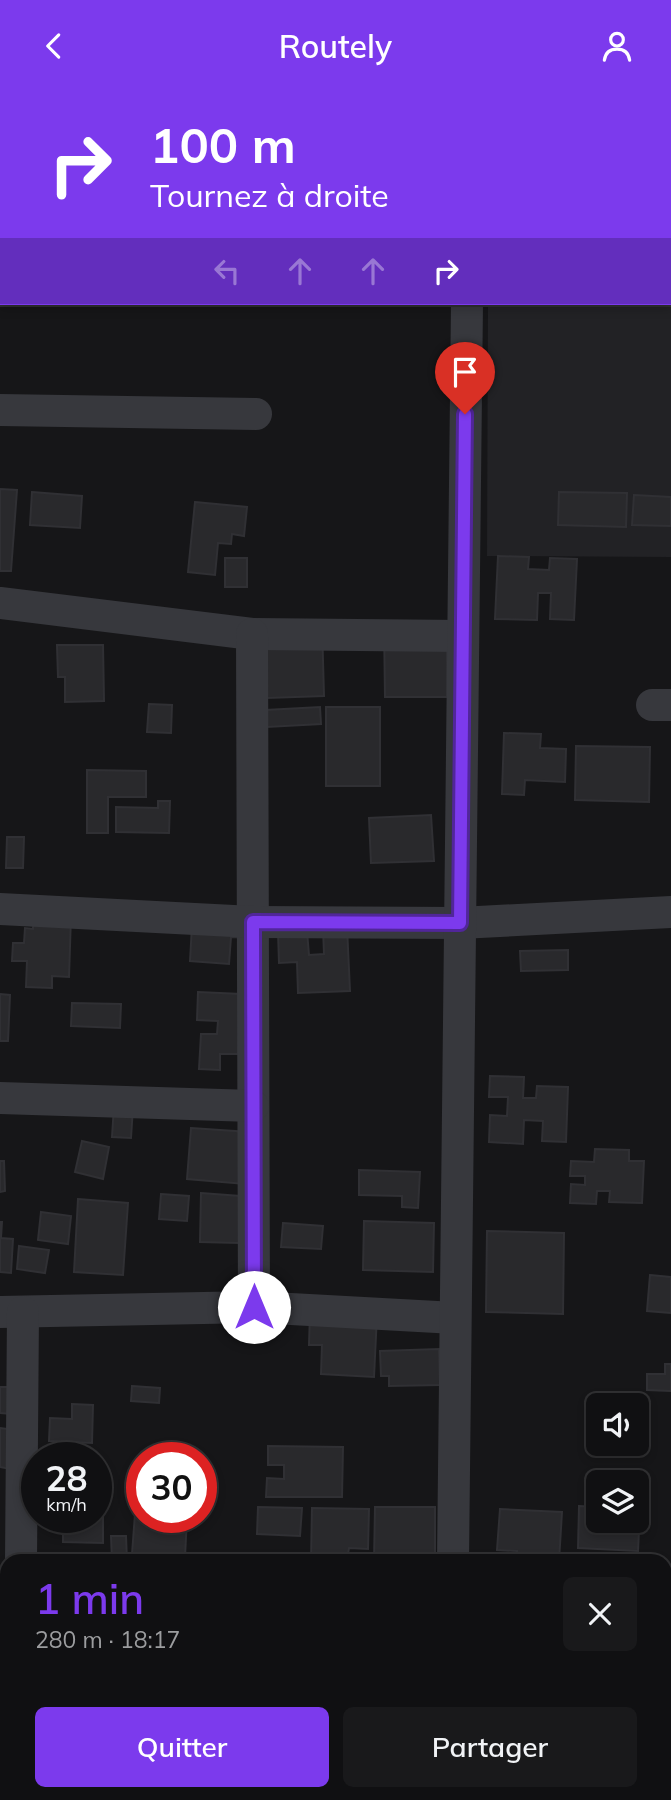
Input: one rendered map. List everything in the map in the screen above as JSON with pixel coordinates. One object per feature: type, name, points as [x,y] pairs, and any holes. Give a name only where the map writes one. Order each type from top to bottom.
[{"type":"street","points":[[453,1554],[467,305]]},
{"type":"street","points":[[0,410],[256,414]]},
{"type":"street","points":[[0,603],[251,634],[462,636]]},
{"type":"street","points":[[251,634],[254,1307]]},
{"type":"street","points":[[0,909],[253,922],[460,923],[671,912]]},
{"type":"street","points":[[0,1098],[253,1106]]},
{"type":"street","points":[[19,1554],[11,1505],[12,1312],[254,1307],[455,1318]]},
{"type":"shaded area","points":[[488,305],[671,305],[671,557],[487,556]]},
{"type":"building","points":[[0,489],[17,490],[11,571],[0,571]]},
{"type":"building","points":[[32,492],[82,496],[80,528],[30,525]]},
{"type":"building","points":[[559,492],[627,493],[626,527],[558,525]]},
{"type":"building","points":[[634,495],[671,497],[671,526],[632,525]]},
{"type":"building","points":[[195,502],[247,507],[244,536],[232,534],[231,544],[218,543],[215,575],[188,572]]},
{"type":"building","points":[[498,556],[529,557],[528,569],[549,570],[550,558],[577,559],[574,620],[550,619],[551,593],[538,593],[537,620],[495,619]]},
{"type":"building","points":[[225,558],[247,558],[247,587],[225,587]]},
{"type":"building","points":[[384,624],[447,624],[447,697],[385,697]]},
{"type":"building","points":[[322,625],[324,696],[267,698],[265,626]]},
{"type":"building","points":[[57,645],[103,645],[104,701],[65,702],[65,677],[58,677]]},
{"type":"building","points":[[149,704],[172,705],[171,733],[147,732]]},
{"type":"building","points":[[320,707],[321,724],[267,727],[266,710]]},
{"type":"building","points":[[326,707],[380,707],[380,786],[326,786]]},
{"type":"building","points":[[504,733],[541,734],[540,748],[566,749],[565,782],[525,780],[524,795],[502,794]]},
{"type":"building","points":[[576,746],[650,747],[649,802],[575,800]]},
{"type":"building","points":[[87,770],[146,771],[146,797],[108,797],[108,833],[87,833]]},
{"type":"building","points":[[158,801],[170,801],[169,833],[116,832],[116,807],[158,808]]},
{"type":"building","points":[[431,815],[434,861],[371,863],[369,818]]},
{"type":"building","points":[[7,837],[24,837],[23,868],[6,868]]},
{"type":"building","points":[[193,908],[249,938],[231,937],[229,964],[190,961]]},
{"type":"building","points":[[34,914],[71,916],[69,977],[52,976],[52,988],[26,987],[27,961],[12,961],[13,943],[24,943],[25,928],[33,929]]},
{"type":"building","points":[[347,927],[350,991],[298,993],[297,962],[279,963],[278,932],[307,931],[309,955],[324,954],[323,928]]},
{"type":"building","points":[[568,950],[568,970],[521,971],[520,951]]},
{"type":"building","points":[[198,992],[241,994],[238,1054],[220,1054],[220,1070],[199,1069],[201,1034],[217,1034],[218,1021],[197,1020]]},
{"type":"building","points":[[0,994],[10,995],[8,1041],[0,1041]]},
{"type":"building","points":[[72,1003],[121,1004],[120,1028],[71,1026]]},
{"type":"building","points":[[490,1076],[524,1077],[523,1098],[536,1098],[537,1086],[568,1087],[566,1142],[542,1141],[543,1121],[524,1120],[523,1144],[489,1142],[490,1115],[507,1116],[508,1097],[489,1097]]},
{"type":"building","points":[[114,1106],[133,1107],[131,1138],[112,1137]]},
{"type":"building","points":[[191,1128],[249,1132],[245,1184],[187,1179]]},
{"type":"building","points":[[82,1141],[109,1147],[103,1179],[75,1172]]},
{"type":"building","points":[[595,1149],[629,1150],[629,1161],[644,1161],[642,1203],[609,1202],[610,1191],[597,1191],[596,1204],[570,1203],[571,1184],[585,1185],[585,1176],[570,1176],[571,1161],[594,1162]]},
{"type":"building","points":[[0,1161],[4,1161],[5,1191],[0,1192]]},
{"type":"building","points":[[359,1170],[420,1172],[418,1208],[402,1207],[402,1196],[359,1195]]},
{"type":"building","points":[[201,1193],[240,1196],[239,1243],[200,1242]]},
{"type":"building","points":[[161,1194],[189,1196],[187,1221],[159,1219]]},
{"type":"building","points":[[78,1199],[128,1203],[123,1275],[74,1272]]},
{"type":"building","points":[[41,1212],[71,1216],[68,1244],[38,1240]]},
{"type":"building","points":[[364,1221],[434,1223],[433,1272],[363,1270]]},
{"type":"building","points":[[0,1222],[1,1238],[13,1239],[11,1273],[0,1272]]},
{"type":"building","points":[[283,1223],[323,1226],[321,1249],[281,1247]]},
{"type":"building","points":[[487,1231],[564,1233],[563,1314],[486,1312]]},
{"type":"building","points":[[19,1246],[49,1250],[45,1273],[17,1269]]},
{"type":"building","points":[[650,1275],[671,1277],[671,1313],[647,1311]]},
{"type":"building","points":[[310,1313],[377,1315],[374,1377],[321,1374],[322,1345],[309,1345]]},
{"type":"building","points":[[439,1349],[440,1385],[389,1386],[389,1376],[381,1376],[380,1351]]},
{"type":"building","points":[[665,1364],[671,1364],[671,1391],[647,1390],[647,1374],[665,1374]]},
{"type":"building","points":[[132,1386],[160,1388],[159,1403],[131,1401]]},
{"type":"building","points":[[0,1387],[13,1387],[11,1414],[0,1413]]},
{"type":"building","points":[[72,1404],[93,1405],[92,1442],[49,1441],[50,1418],[72,1419]]},
{"type":"building","points":[[0,1428],[16,1430],[11,1469],[0,1467]]},
{"type":"building","points":[[268,1446],[343,1447],[342,1497],[266,1497],[267,1478],[284,1479],[284,1465],[268,1465]]},
{"type":"building","points":[[579,1506],[586,1506],[586,1533],[639,1533],[638,1551],[578,1548]]},
{"type":"building","points":[[258,1507],[302,1508],[300,1536],[257,1534]]},
{"type":"building","points":[[375,1507],[435,1507],[435,1554],[374,1554]]},
{"type":"building","points":[[312,1508],[369,1509],[368,1549],[349,1548],[348,1554],[311,1554]]},
{"type":"building","points":[[500,1509],[562,1512],[559,1554],[517,1554],[517,1551],[497,1550]]},
{"type":"building","points":[[63,1533],[103,1533],[103,1543],[63,1542]]},
{"type":"building","points":[[134,1533],[186,1533],[185,1554],[132,1554]]},
{"type":"building","points":[[111,1536],[126,1536],[127,1554],[112,1554]]},
{"type":"route","points":[[254,1307],[253,922],[460,923],[465,414]]}]
